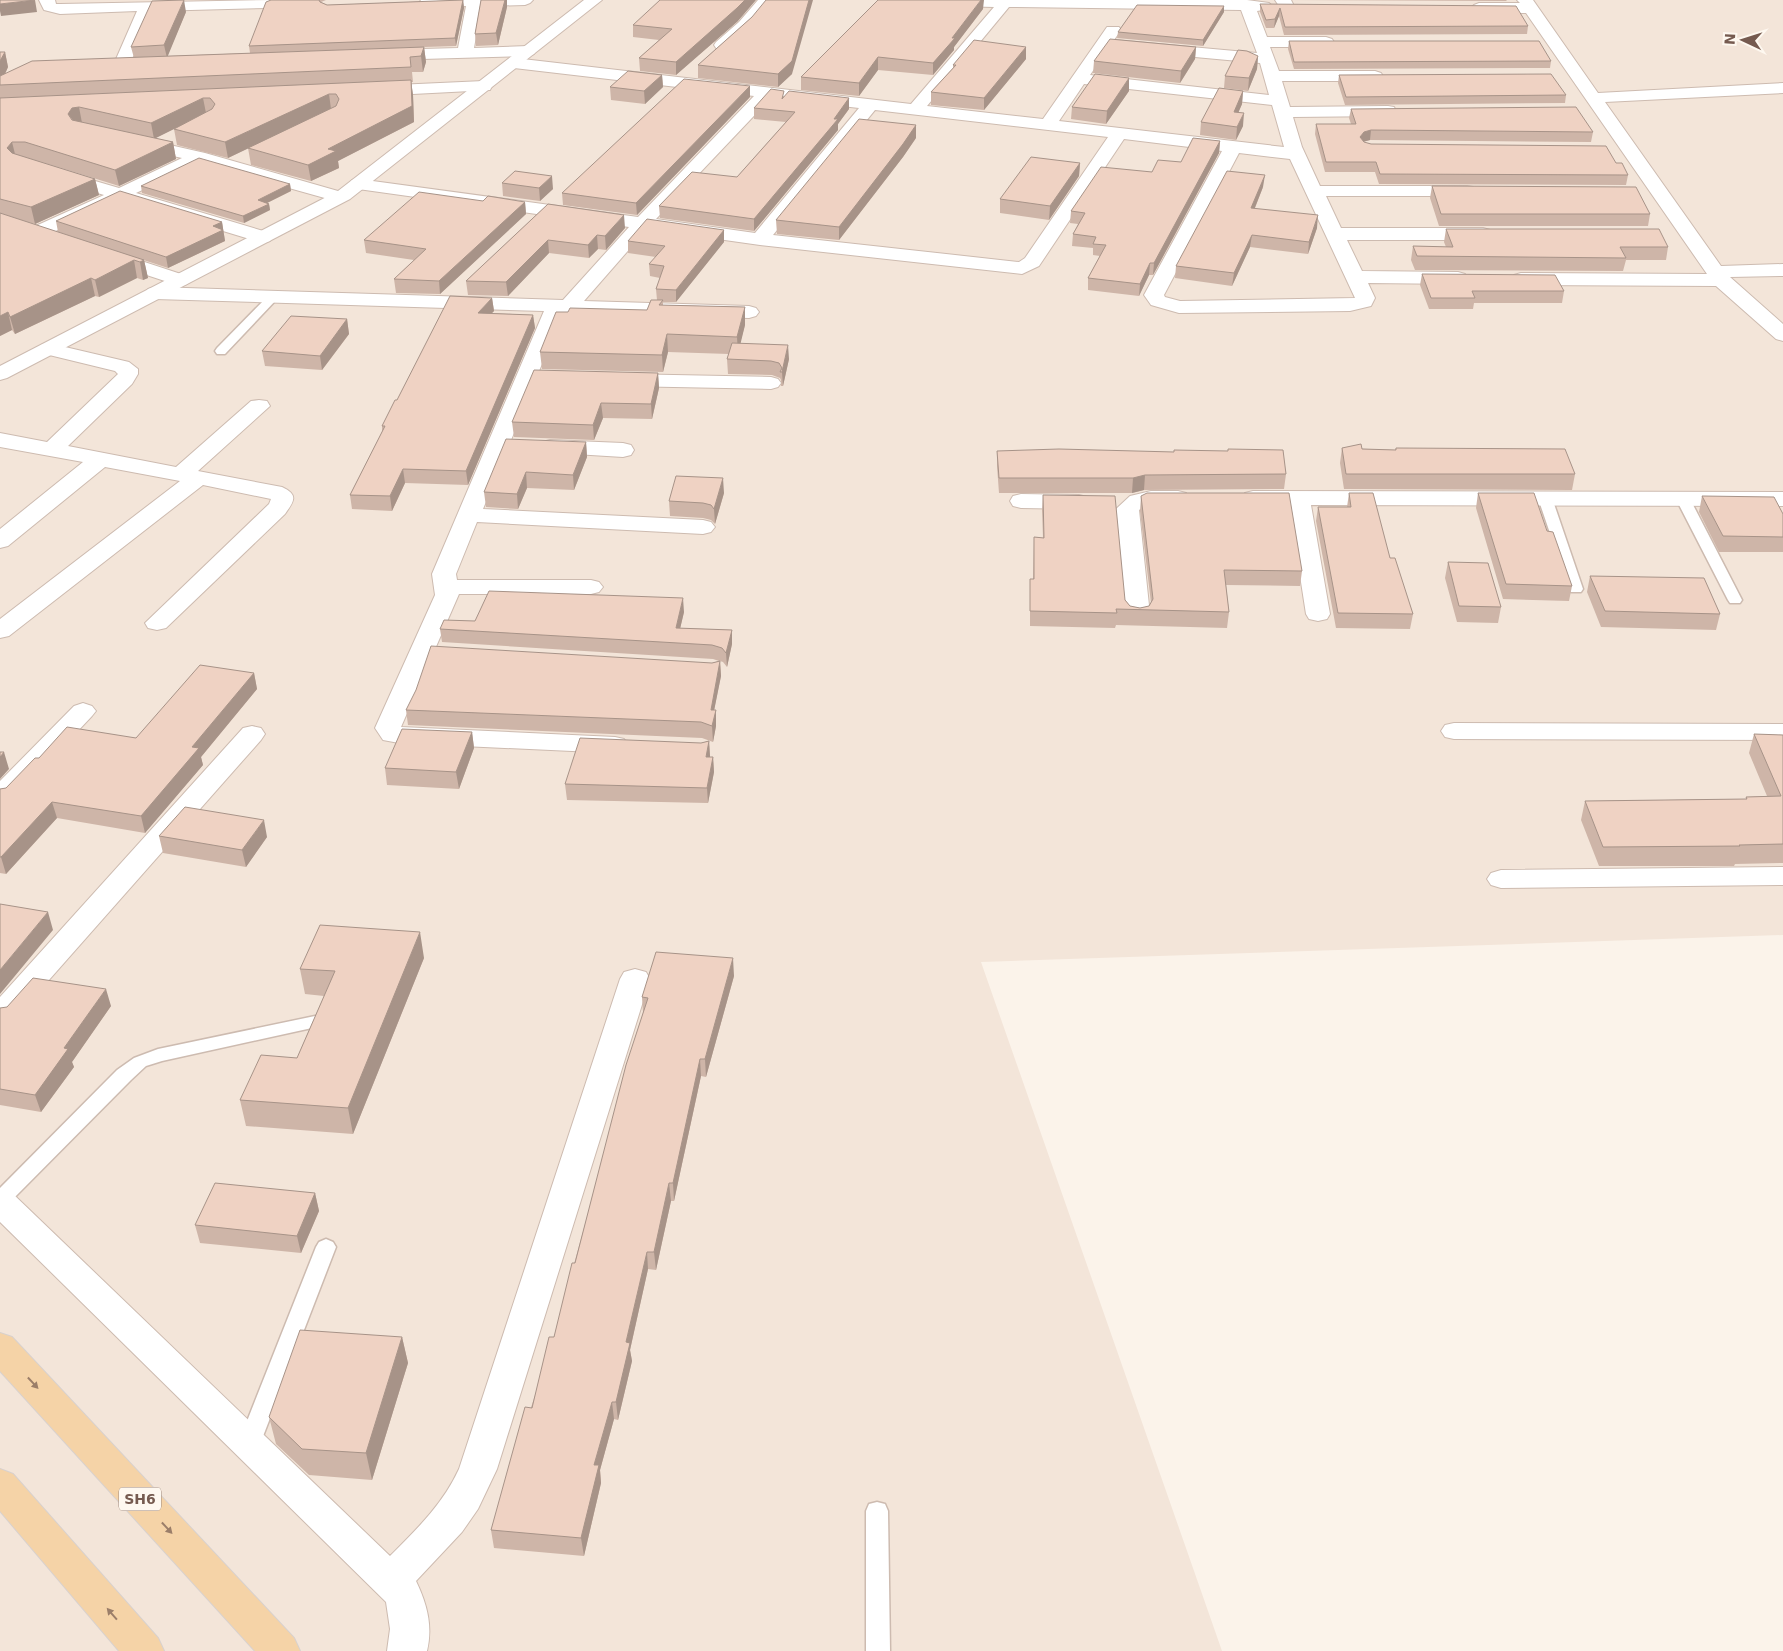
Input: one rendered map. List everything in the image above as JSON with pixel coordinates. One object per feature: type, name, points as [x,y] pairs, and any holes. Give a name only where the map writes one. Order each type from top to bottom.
[{"type":"main road","name":"SH6","points":[[0,1347],[280,1651]]},
{"type":"main road","points":[[0,1485],[144,1651]]},
{"type":"street","points":[[48,0],[49,7],[54,8],[268,3]]},
{"type":"street","points":[[415,3],[526,0]]},
{"type":"street","points":[[0,374],[339,197],[358,184],[476,86],[514,63],[594,0]]},
{"type":"street","points":[[709,57],[745,25],[766,0]]},
{"type":"street","points":[[918,0],[1246,6],[1285,3],[1306,6]]},
{"type":"street","points":[[474,2],[469,53],[476,86]]},
{"type":"street","points":[[915,110],[1005,2]]},
{"type":"street","points":[[1462,7],[1528,4],[1577,75],[1592,106],[1629,149],[1718,276],[1783,335]]},
{"type":"street","points":[[121,66],[147,6]]},
{"type":"street","points":[[1233,147],[1154,295],[1158,301],[1179,307],[1358,304],[1364,302],[1365,298],[1296,154],[1266,59],[1246,6]]},
{"type":"street","points":[[1048,125],[1113,30]]},
{"type":"street","points":[[1534,41],[1554,41]]},
{"type":"street","points":[[1266,59],[1338,42]]},
{"type":"street","points":[[1104,44],[1266,59],[1390,76]]},
{"type":"street","points":[[376,56],[528,51]]},
{"type":"street","points":[[514,63],[1296,154]]},
{"type":"street","points":[[103,67],[141,65]]},
{"type":"street","points":[[667,95],[695,69]]},
{"type":"street","points":[[1558,75],[1577,75]]},
{"type":"street","points":[[1080,79],[1281,106],[1402,111]]},
{"type":"street","points":[[634,746],[392,734],[388,728],[432,651],[447,595],[444,574],[469,514],[514,445],[562,306],[642,223],[775,93],[797,81]]},
{"type":"street","points":[[359,91],[476,86]]},
{"type":"street","points":[[1592,106],[1783,88]]},
{"type":"street","points":[[760,239],[871,104]]},
{"type":"street","points":[[358,184],[551,204],[642,223],[760,239],[1022,268],[1032,262],[1119,133]]},
{"type":"street","points":[[157,147],[182,134]]},
{"type":"street","points":[[119,139],[199,157],[339,197]]},
{"type":"street","points":[[1609,149],[1629,149]]},
{"type":"street","points":[[229,166],[255,153]]},
{"type":"street","points":[[63,242],[28,230],[120,194],[199,157]]},
{"type":"street","points":[[48,172],[263,237]]},
{"type":"street","points":[[1314,191],[1482,191]]},
{"type":"street","points":[[1640,192],[1659,192]]},
{"type":"street","points":[[530,223],[551,204]]},
{"type":"street","points":[[1334,234],[1502,234]]},
{"type":"street","points":[[1669,234],[1688,234]]},
{"type":"street","points":[[90,250],[180,280]]},
{"type":"street","points":[[1503,278],[1718,276],[1783,270]]},
{"type":"street","points":[[1355,277],[1474,278]]},
{"type":"street","points":[[444,302],[466,283]]},
{"type":"street","points":[[155,293],[749,312]]},
{"type":"street","points":[[48,349],[128,369],[125,380],[51,450]]},
{"type":"street","points":[[604,379],[771,383]]},
{"type":"street","points":[[0,631],[190,476],[259,406]]},
{"type":"street","points":[[0,440],[274,492],[282,496],[282,502],[277,508],[157,623]]},
{"type":"street","points":[[514,445],[623,450]]},
{"type":"street","points":[[0,541],[101,460]]},
{"type":"street","points":[[1021,501],[1133,502],[1157,498],[1194,498]]},
{"type":"street","points":[[1232,498],[1783,499]]},
{"type":"street","points":[[1298,498],[1318,614]]},
{"type":"street","points":[[1133,502],[1127,509],[1138,615]]},
{"type":"street","points":[[469,514],[703,527]]},
{"type":"street","points":[[446,586],[591,587]]},
{"type":"street","points":[[0,797],[83,712]]},
{"type":"street","points":[[1454,731],[1783,732]]},
{"type":"street","points":[[0,1016],[252,734]]},
{"type":"street","points":[[1500,878],[1783,876]]},
{"type":"street","points":[[390,1582],[449,1521],[465,1498],[478,1469],[635,979]]},
{"type":"street","points":[[0,1201],[402,1593],[410,1615],[410,1638],[407,1651]]},
{"type":"lane","points":[[221,351],[273,297]]},
{"type":"lane","points":[[1545,498],[1576,589]]},
{"type":"lane","points":[[1683,499],[1735,600]]},
{"type":"lane","points":[[0,1201],[124,1075],[140,1062],[158,1055],[315,1022]]},
{"type":"lane","points":[[249,1444],[326,1247]]},
{"type":"lane","points":[[877,1511],[878,1651]]},
{"type":"shaded area","points":[[0,0],[1783,0],[1783,935],[981,962],[1222,1651],[0,1651]]},
{"type":"building","points":[[0,0],[35,0],[0,4]]},
{"type":"building","points":[[184,0],[164,45],[131,47],[152,1]]},
{"type":"building","points":[[271,0],[319,0],[327,5],[463,0],[455,38],[249,46],[266,2]]},
{"type":"building","points":[[481,0],[505,0],[496,33],[475,34]]},
{"type":"building","points":[[660,0],[745,0],[676,62],[639,58],[672,29],[633,25]]},
{"type":"building","points":[[766,0],[809,0],[792,61],[778,74],[698,65],[752,17]]},
{"type":"building","points":[[878,0],[981,0],[952,38],[955,38],[933,63],[878,57],[859,83],[801,77]]},
{"type":"building","points":[[1260,4],[1516,6],[1528,26],[1285,27],[1280,8],[1275,19],[1266,20]]},
{"type":"building","points":[[1137,5],[1224,6],[1203,40],[1118,32]]},
{"type":"building","points":[[1110,39],[1196,47],[1181,71],[1094,61]]},
{"type":"building","points":[[974,40],[1026,47],[984,98],[931,92],[956,65],[953,65]]},
{"type":"building","points":[[1289,41],[1539,41],[1551,61],[1294,62]]},
{"type":"building","points":[[424,47],[421,56],[410,57],[411,67],[0,85],[0,76],[32,61]]},
{"type":"building","points":[[1238,50],[1247,51],[1258,56],[1249,78],[1225,76]]},
{"type":"building","points":[[0,52],[5,52],[0,61]]},
{"type":"building","points":[[628,71],[662,75],[644,91],[610,87]]},
{"type":"building","points":[[1095,74],[1129,78],[1107,111],[1072,107]]},
{"type":"building","points":[[1551,74],[1566,95],[1346,97],[1339,75]]},
{"type":"building","points":[[684,79],[750,86],[636,203],[562,193]]},
{"type":"building","points":[[411,80],[412,106],[328,149],[336,151],[308,165],[248,148],[336,106],[339,99],[336,94],[329,94],[225,142],[174,129],[212,109],[215,104],[210,98],[203,98],[151,123],[79,107],[72,108],[68,114],[72,120],[173,142],[115,170],[25,142],[12,142],[7,148],[12,153],[95,179],[31,207],[0,199],[0,98]]},
{"type":"building","points":[[1219,88],[1243,91],[1234,112],[1244,113],[1237,127],[1201,122]]},
{"type":"building","points":[[771,89],[784,91],[782,99],[789,91],[849,98],[834,119],[838,119],[754,219],[659,206],[692,172],[737,177],[795,112],[754,108]]},
{"type":"building","points":[[1576,107],[1593,132],[1371,130],[1364,132],[1360,137],[1364,142],[1371,144],[1606,146],[1616,163],[1622,163],[1628,175],[1380,174],[1376,162],[1326,162],[1316,124],[1356,124],[1351,109]]},
{"type":"building","points":[[859,119],[916,125],[839,227],[776,220]]},
{"type":"building","points":[[1193,138],[1220,141],[1154,263],[1150,263],[1140,284],[1088,278],[1106,245],[1093,244],[1096,237],[1073,234],[1085,213],[1071,211],[1101,167],[1152,172],[1158,160],[1181,162]]},
{"type":"building","points":[[1031,157],[1080,163],[1050,206],[1000,199]]},
{"type":"building","points":[[199,158],[290,184],[258,200],[269,204],[243,216],[141,186]]},
{"type":"building","points":[[515,171],[552,176],[539,188],[502,183]]},
{"type":"building","points":[[1227,171],[1265,175],[1251,208],[1318,215],[1309,242],[1252,235],[1234,273],[1176,266]]},
{"type":"building","points":[[1432,186],[1636,187],[1650,214],[1441,214]]},
{"type":"building","points":[[120,191],[222,222],[213,226],[223,230],[166,257],[56,221]]},
{"type":"building","points":[[419,192],[483,201],[488,196],[525,202],[439,281],[394,279],[426,249],[364,240]]},
{"type":"building","points":[[548,204],[624,215],[605,236],[597,235],[588,245],[548,240],[506,282],[466,281]]},
{"type":"building","points":[[0,213],[144,260],[140,262],[134,260],[95,280],[91,278],[10,317],[8,312],[0,316]]},
{"type":"building","points":[[647,219],[724,230],[676,290],[656,289],[664,266],[649,264],[665,246],[628,241]]},
{"type":"building","points":[[1446,229],[1659,229],[1668,247],[1620,247],[1626,258],[1417,256],[1413,246],[1453,247]]},
{"type":"building","points":[[1422,274],[1555,275],[1564,291],[1472,291],[1475,298],[1431,298]]},
{"type":"building","points":[[450,296],[492,298],[478,313],[533,315],[466,471],[403,469],[390,496],[350,495],[385,426],[382,426],[395,400],[397,400]]},
{"type":"building","points":[[651,300],[663,300],[659,305],[745,307],[737,337],[667,334],[662,355],[540,352],[556,312],[568,312],[570,308],[647,310]]},
{"type":"building","points":[[291,316],[347,319],[320,356],[262,351]]},
{"type":"building","points":[[732,343],[788,345],[782,372],[780,372],[782,368],[779,363],[771,361],[727,359]]},
{"type":"building","points":[[534,370],[658,373],[651,404],[601,403],[593,425],[512,422]]},
{"type":"building","points":[[506,439],[586,442],[573,475],[526,472],[517,494],[484,492]]},
{"type":"building","points":[[1361,444],[1362,449],[1396,450],[1396,448],[1565,449],[1575,474],[1346,474],[1342,448]]},
{"type":"building","points":[[1059,449],[1174,452],[1174,450],[1228,451],[1228,449],[1283,450],[1286,474],[1145,475],[1133,478],[999,478],[997,451]]},
{"type":"building","points":[[676,476],[723,478],[714,509],[711,505],[703,503],[669,501]]},
{"type":"building","points":[[1147,493],[1289,493],[1302,571],[1224,570],[1229,612],[1116,609],[1117,613],[1030,611],[1030,579],[1034,579],[1034,537],[1044,538],[1043,495],[1115,496],[1125,600],[1130,606],[1140,608],[1149,606],[1153,599],[1141,496]]},
{"type":"building","points":[[1349,493],[1373,493],[1390,558],[1395,558],[1413,614],[1338,613],[1318,507],[1351,507]]},
{"type":"building","points":[[1478,493],[1534,493],[1547,531],[1553,532],[1572,586],[1506,584]]},
{"type":"building","points":[[1702,496],[1774,497],[1783,514],[1783,537],[1723,536]]},
{"type":"building","points":[[1448,562],[1488,563],[1501,607],[1459,606]]},
{"type":"building","points":[[1590,576],[1704,578],[1720,614],[1605,611]]},
{"type":"building","points":[[489,591],[683,598],[676,628],[732,630],[726,653],[722,648],[712,645],[440,629],[444,620],[475,621]]},
{"type":"building","points":[[431,646],[712,663],[720,661],[711,710],[716,710],[712,726],[701,722],[406,710],[416,690]]},
{"type":"building","points":[[200,665],[254,673],[192,747],[199,748],[141,816],[52,802],[0,857],[0,789],[6,788],[35,758],[39,758],[67,727],[136,738]]},
{"type":"building","points":[[402,729],[472,732],[456,772],[385,768]]},
{"type":"building","points":[[1754,734],[1783,735],[1783,844],[1603,847],[1585,801],[1747,799],[1746,797],[1781,796]]},
{"type":"building","points":[[580,738],[701,743],[709,741],[706,757],[713,757],[707,788],[565,784]]},
{"type":"building","points":[[185,807],[264,820],[242,850],[159,836]]},
{"type":"building","points":[[0,904],[48,912],[0,970]]},
{"type":"building","points":[[320,925],[420,932],[348,1108],[240,1100],[261,1055],[297,1058],[335,971],[300,969]]},
{"type":"building","points":[[656,952],[733,958],[705,1059],[700,1059],[673,1183],[669,1183],[654,1252],[647,1252],[626,1342],[630,1343],[616,1402],[612,1402],[594,1465],[599,1465],[581,1538],[491,1530],[525,1407],[532,1408],[549,1337],[554,1337],[572,1263],[575,1263],[626,1065],[648,998],[642,997]]},
{"type":"building","points":[[33,978],[106,989],[64,1048],[68,1049],[35,1095],[0,1089],[0,1008],[7,1007]]},
{"type":"building","points":[[215,1183],[315,1193],[297,1236],[195,1225]]},
{"type":"building","points":[[300,1330],[402,1337],[366,1453],[302,1449],[269,1417]]}]
